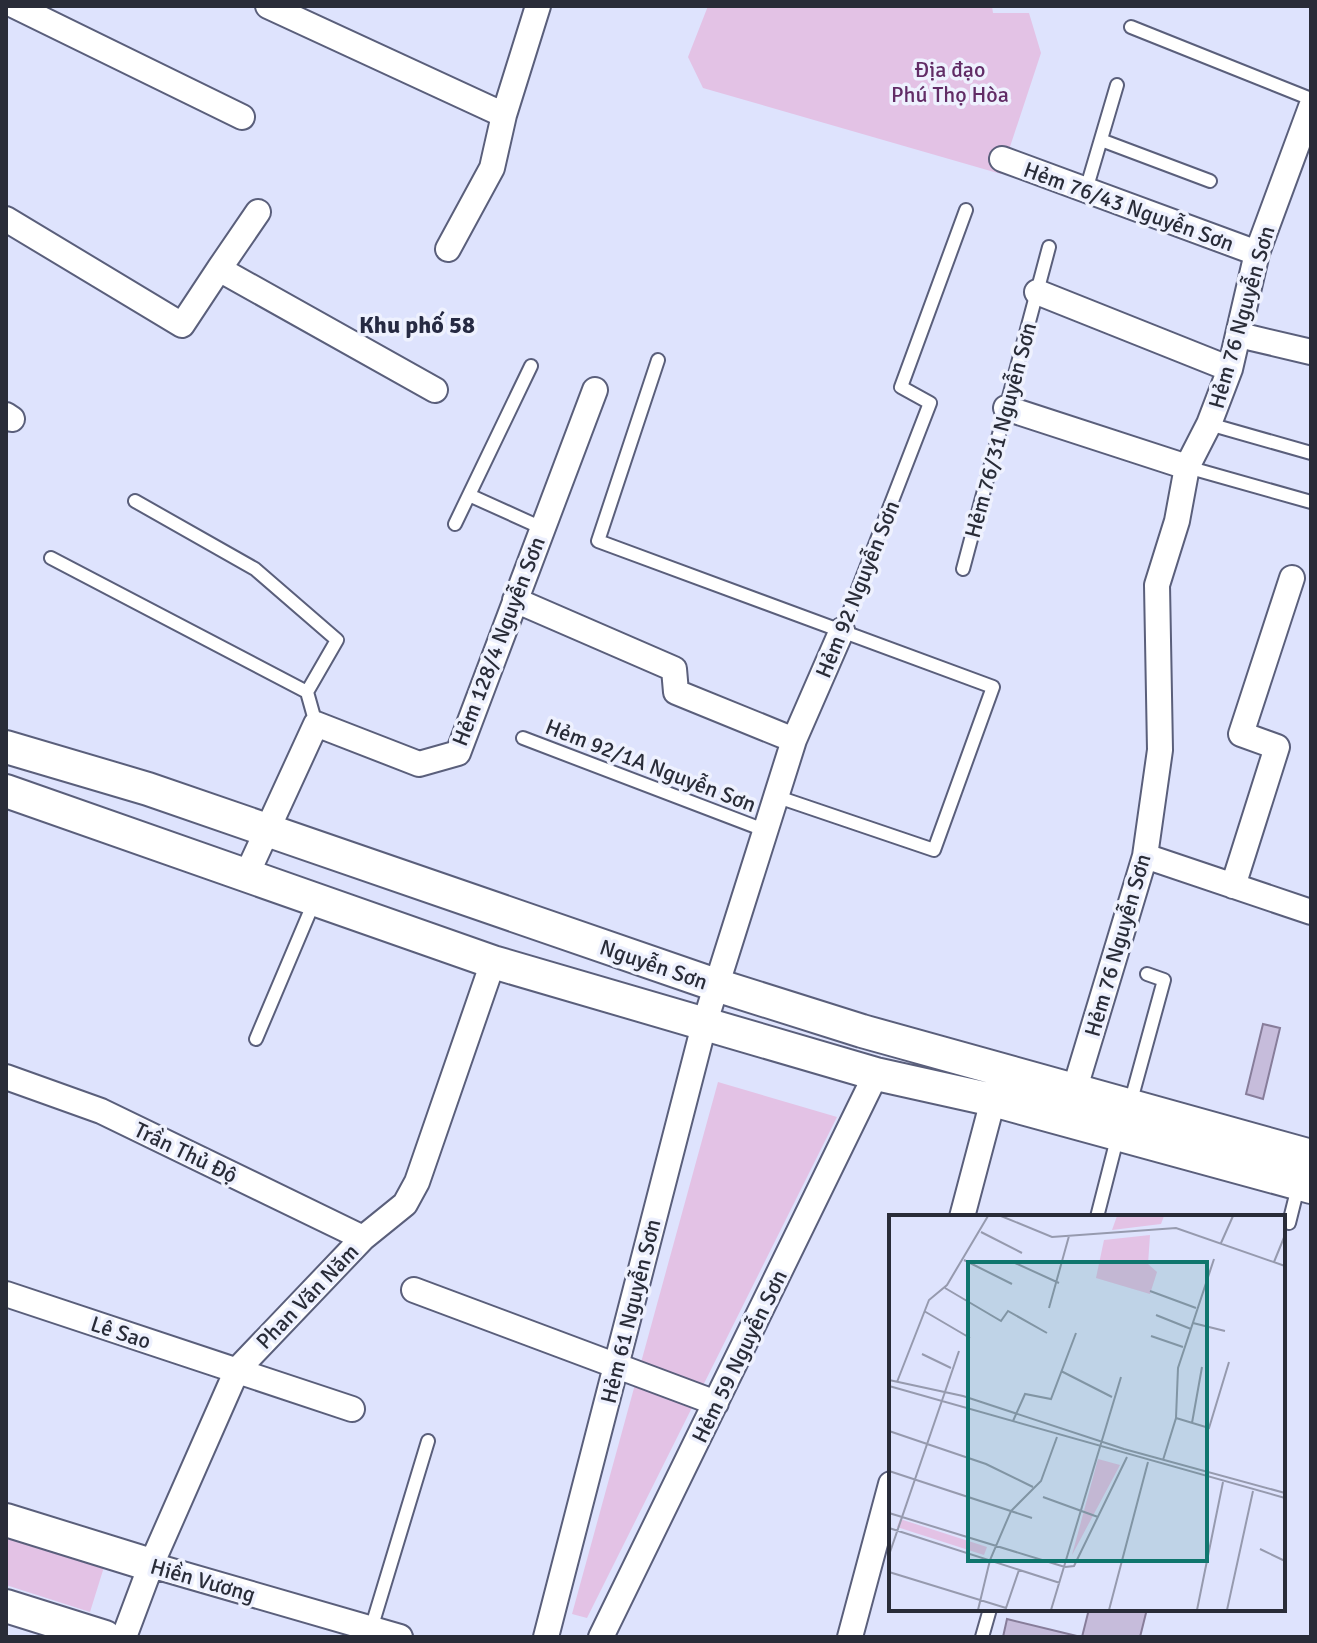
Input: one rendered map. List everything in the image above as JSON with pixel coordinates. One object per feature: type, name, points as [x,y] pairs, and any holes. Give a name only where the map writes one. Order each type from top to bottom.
[{"type":"street","points":[[15,6],[242,117]]},
{"type":"street","points":[[268,6],[504,115]]},
{"type":"street","points":[[448,249],[492,168],[504,115],[538,6]]},
{"type":"street","name":"Hẻm 76 Nguyễn Sơn","points":[[1075,1088],[1145,856],[1160,750],[1157,585],[1177,521],[1187,467],[1209,424],[1230,369],[1257,253],[1311,107]]},
{"type":"street","name":"Hẻm 76/43 Nguyễn Sơn","points":[[1002,159],[1257,253]]},
{"type":"street","points":[[6,219],[182,325],[258,212]]},
{"type":"street","points":[[219,269],[435,390]]},
{"type":"street","name":"Hẻm 76/31 Nguyễn Sơn","points":[[1037,292],[1230,369]]},
{"type":"street","points":[[1239,335],[1311,352]]},
{"type":"street","name":"Hẻm 128/4 Nguyễn Sơn","points":[[316,724],[419,764],[458,753],[595,390]]},
{"type":"street","points":[[1006,408],[1187,467]]},
{"type":"street","points":[[1233,886],[1277,747],[1241,734],[1292,578]]},
{"type":"street","points":[[515,600],[674,669],[676,692],[794,740]]},
{"type":"street","name":"Hẻm 92 Nguyễn Sơn","points":[[716,985],[794,740],[842,630]]},
{"type":"street","points":[[247,874],[264,831],[316,724]]},
{"type":"street","name":"Nguyễn Sơn","points":[[6,747],[148,789],[716,985],[862,1031],[1130,1104],[1307,1175]]},
{"type":"street","name":"Nguyễn Sơn","points":[[6,791],[493,962],[704,1025],[876,1074],[993,1100],[1118,1135],[1307,1175]]},
{"type":"street","points":[[1145,856],[1311,912]]},
{"type":"street","name":"Phan Văn Năm","points":[[124,1637],[151,1565],[237,1370],[363,1238],[405,1204],[417,1182],[493,962]]},
{"type":"street","name":"Hẻm 61 Nguyễn Sơn","points":[[546,1637],[716,985]]},
{"type":"street","name":"Hẻm 59 Nguyễn Sơn","points":[[601,1637],[876,1074]]},
{"type":"street","name":"Trần Thủ Độ","points":[[6,1077],[101,1111],[363,1238]]},
{"type":"street","points":[[963,1215],[993,1100]]},
{"type":"street","points":[[414,1290],[716,1403]]},
{"type":"street","name":"Lê Sao","points":[[6,1294],[352,1409]]},
{"type":"street","points":[[850,1637],[889,1491]]},
{"type":"street","name":"Hiền Vương","points":[[6,1520],[400,1637]]},
{"type":"street","points":[[6,1606],[105,1637]]},
{"type":"lane","points":[[1131,27],[1311,99]]},
{"type":"lane","points":[[1086,190],[1117,85]]},
{"type":"lane","points":[[1101,140],[1210,181]]},
{"type":"lane","name":"Hẻm 92 Nguyễn Sơn","points":[[842,630],[930,403],[901,387],[966,210]]},
{"type":"lane","name":"Hẻm 76/31 Nguyễn Sơn","points":[[963,569],[1049,247]]},
{"type":"lane","points":[[658,360],[598,541],[993,687],[934,850],[775,796]]},
{"type":"lane","points":[[455,524],[531,366]]},
{"type":"lane","points":[[1209,424],[1311,453]]},
{"type":"lane","points":[[1187,467],[1311,502]]},
{"type":"lane","points":[[469,495],[542,528]]},
{"type":"lane","points":[[135,501],[255,569],[337,640],[307,692],[316,724]]},
{"type":"lane","points":[[51,558],[307,692]]},
{"type":"lane","name":"Hẻm 92/1A Nguyễn Sơn","points":[[523,738],[764,830]]},
{"type":"lane","points":[[256,1039],[315,899]]},
{"type":"lane","points":[[1130,1104],[1164,980],[1147,974]]},
{"type":"lane","points":[[1098,1215],[1118,1135]]},
{"type":"lane","points":[[1289,1223],[1307,1175]]},
{"type":"lane","points":[[371,1629],[428,1441]]},
{"type":"lane","points":[[982,1637],[989,1611]]},
{"type":"green space","name":"Địa đạo Phú Thọ Hòa","points":[[708,6],[992,6],[993,13],[1029,13],[1041,53],[1001,174],[703,88],[688,57]]},
{"type":"green space","points":[[718,1082],[837,1117],[587,1618],[572,1614]]},
{"type":"green space","points":[[6,1536],[104,1567],[90,1612],[6,1585]]},
{"type":"building","points":[[1263,1024],[1280,1028],[1263,1099],[1246,1094]]},
{"type":"building","points":[[1088,1611],[1146,1611],[1140,1637],[1082,1637]]},
{"type":"building","points":[[1007,1619],[1081,1637],[1003,1637]]},
{"type":"district","name":"Khu phố 58","points":[[417,325]]}]
